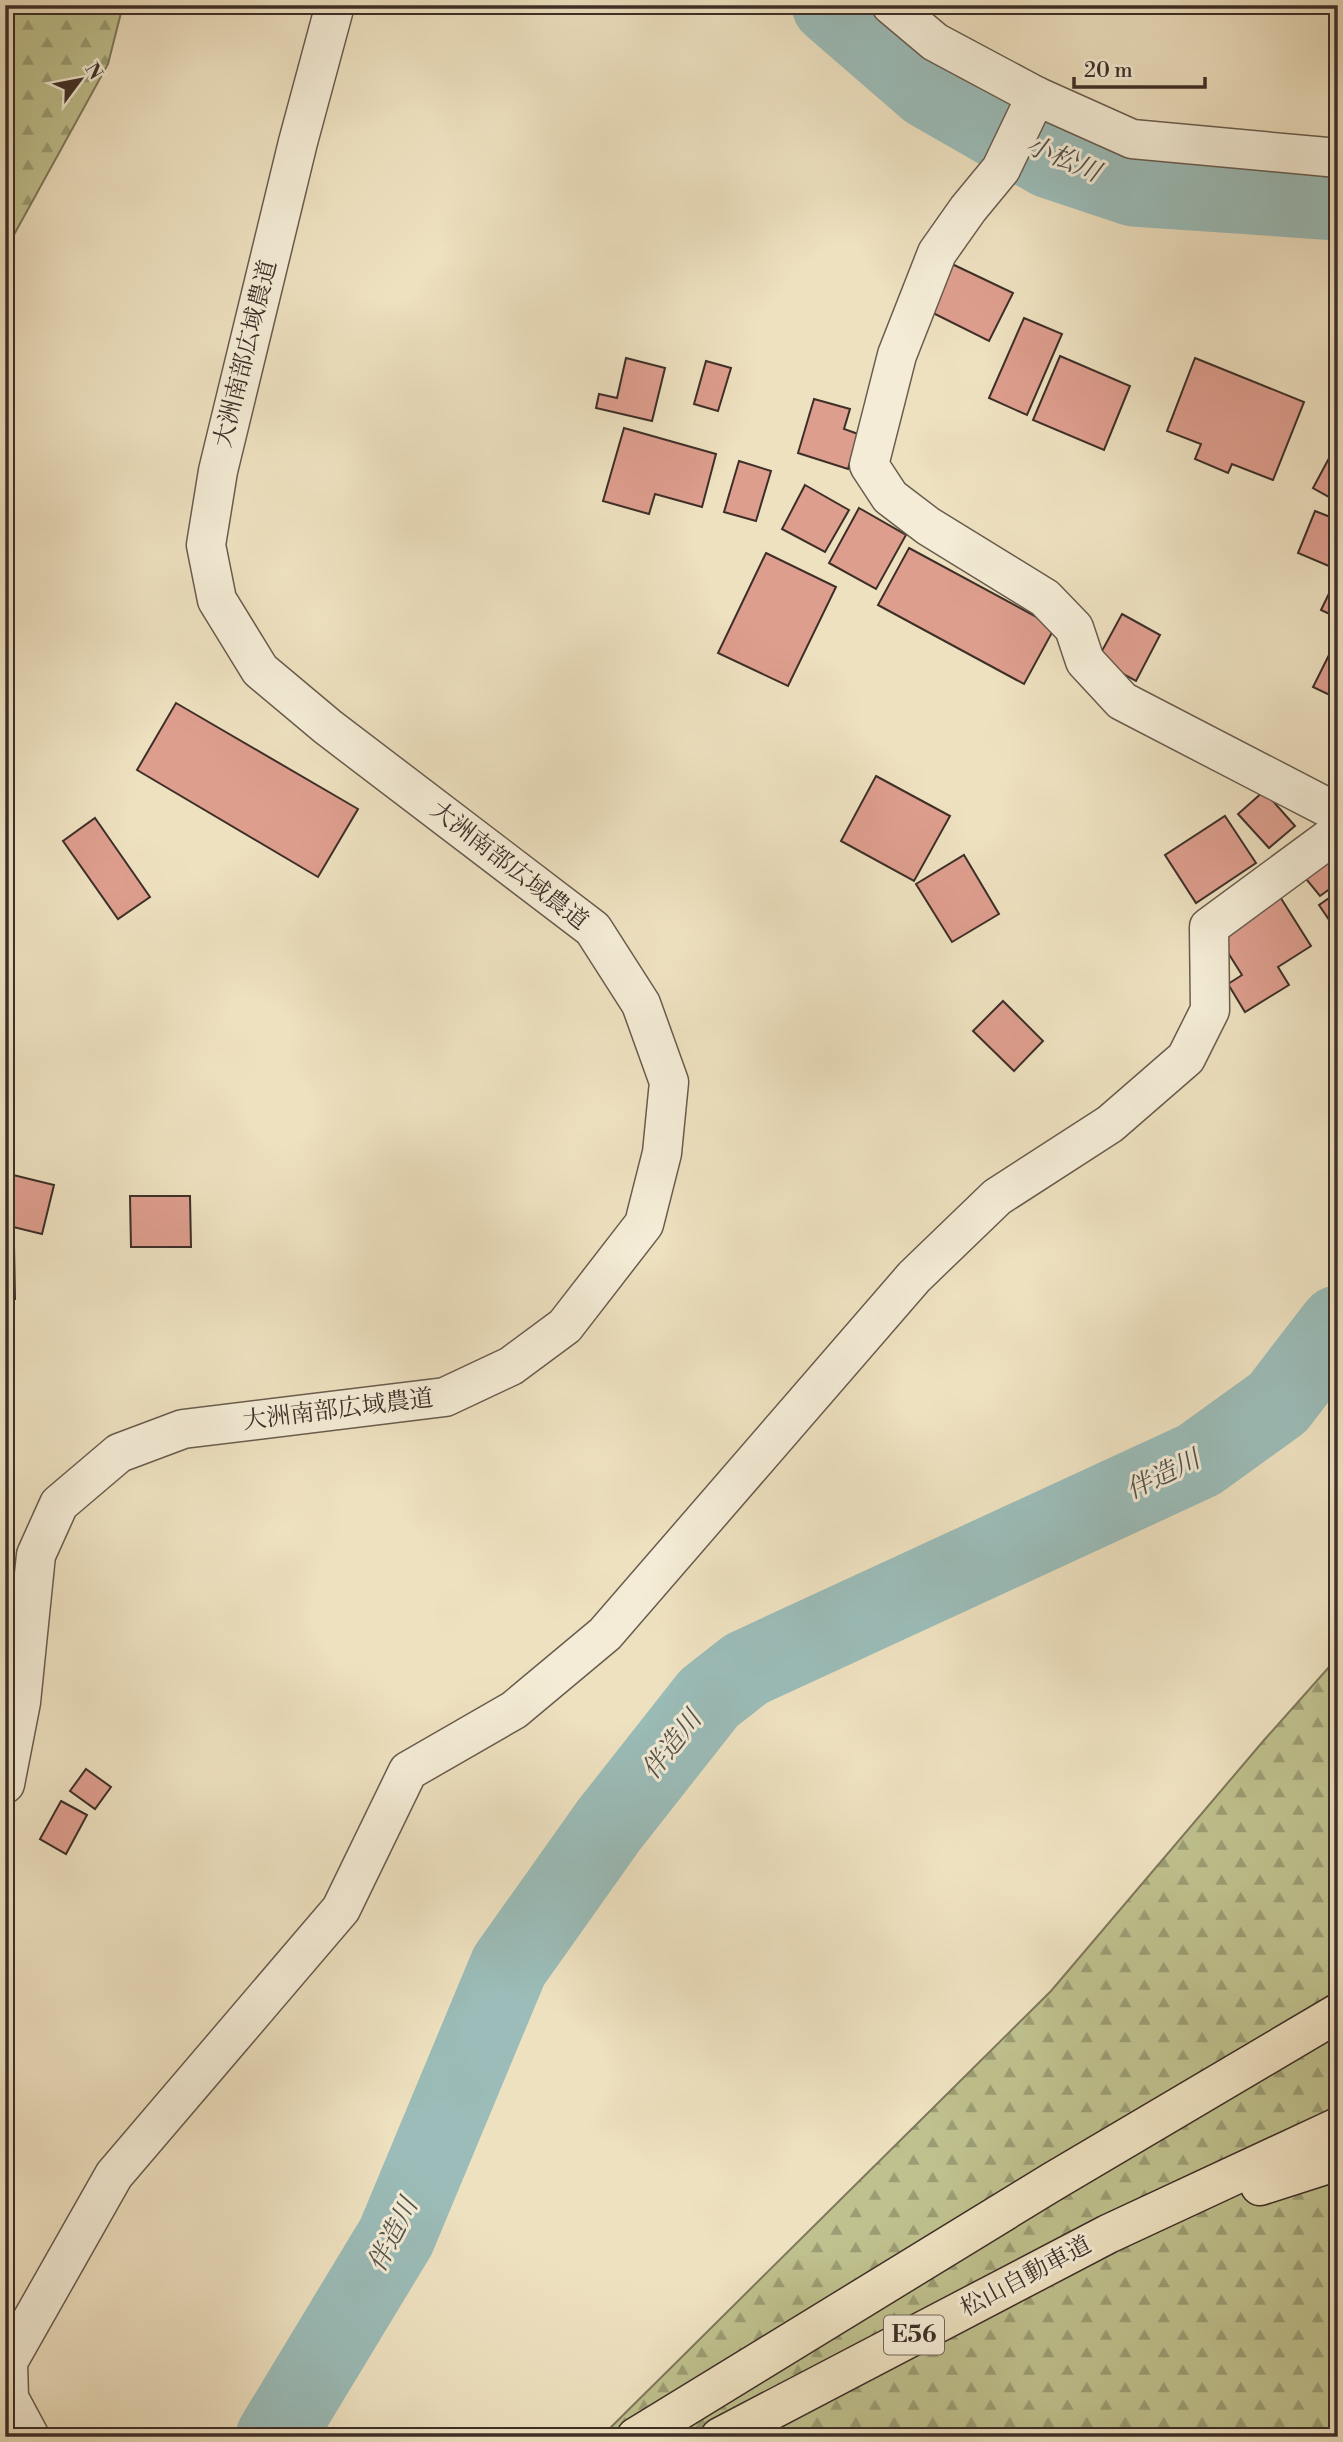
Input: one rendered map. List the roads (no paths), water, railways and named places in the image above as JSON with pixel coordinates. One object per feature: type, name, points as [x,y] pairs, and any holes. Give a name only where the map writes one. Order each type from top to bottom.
[{"type":"highway","points":[[638,2436],[1052,2182],[1338,2012]]},
{"type":"highway","name":"松山自動車道","points":[[720,2437],[1108,2234],[1338,2127]]},
{"type":"highway","points":[[1108,2234],[1338,2161]]},
{"type":"street","name":"大洲南部広域農道","points":[[5,1784],[21,1702],[36,1555],[59,1504],[119,1453],[183,1429],[445,1396],[511,1366],[565,1326],[644,1224],[662,1153],[668,1082],[641,1004],[593,929],[328,727],[260,670],[217,600],[206,545],[218,471],[298,142],[335,5]]},
{"type":"street","points":[[891,5],[935,42],[1031,107],[1132,139],[1338,158]]},
{"type":"street","points":[[1031,107],[1001,169],[937,253],[897,355],[869,465],[890,497],[928,526],[1045,598],[1074,628],[1085,661],[1122,701],[1338,813]]},
{"type":"street","points":[[30,2437],[9,2398],[8,2362],[107,2187],[114,2175],[341,1909],[408,1771],[514,1710],[604,1634],[915,1277],[997,1197],[1110,1124],[1186,1058],[1210,1010],[1209,927],[1338,832]]},
{"type":"waterway","name":"小松川","points":[[831,5],[928,89],[1050,159],[1134,187],[1338,201]]},
{"type":"waterway","name":"伴造川","points":[[275,2437],[396,2237],[509,1966],[609,1825],[709,1698],[746,1669],[1199,1460],[1278,1403],[1338,1325]]}]
